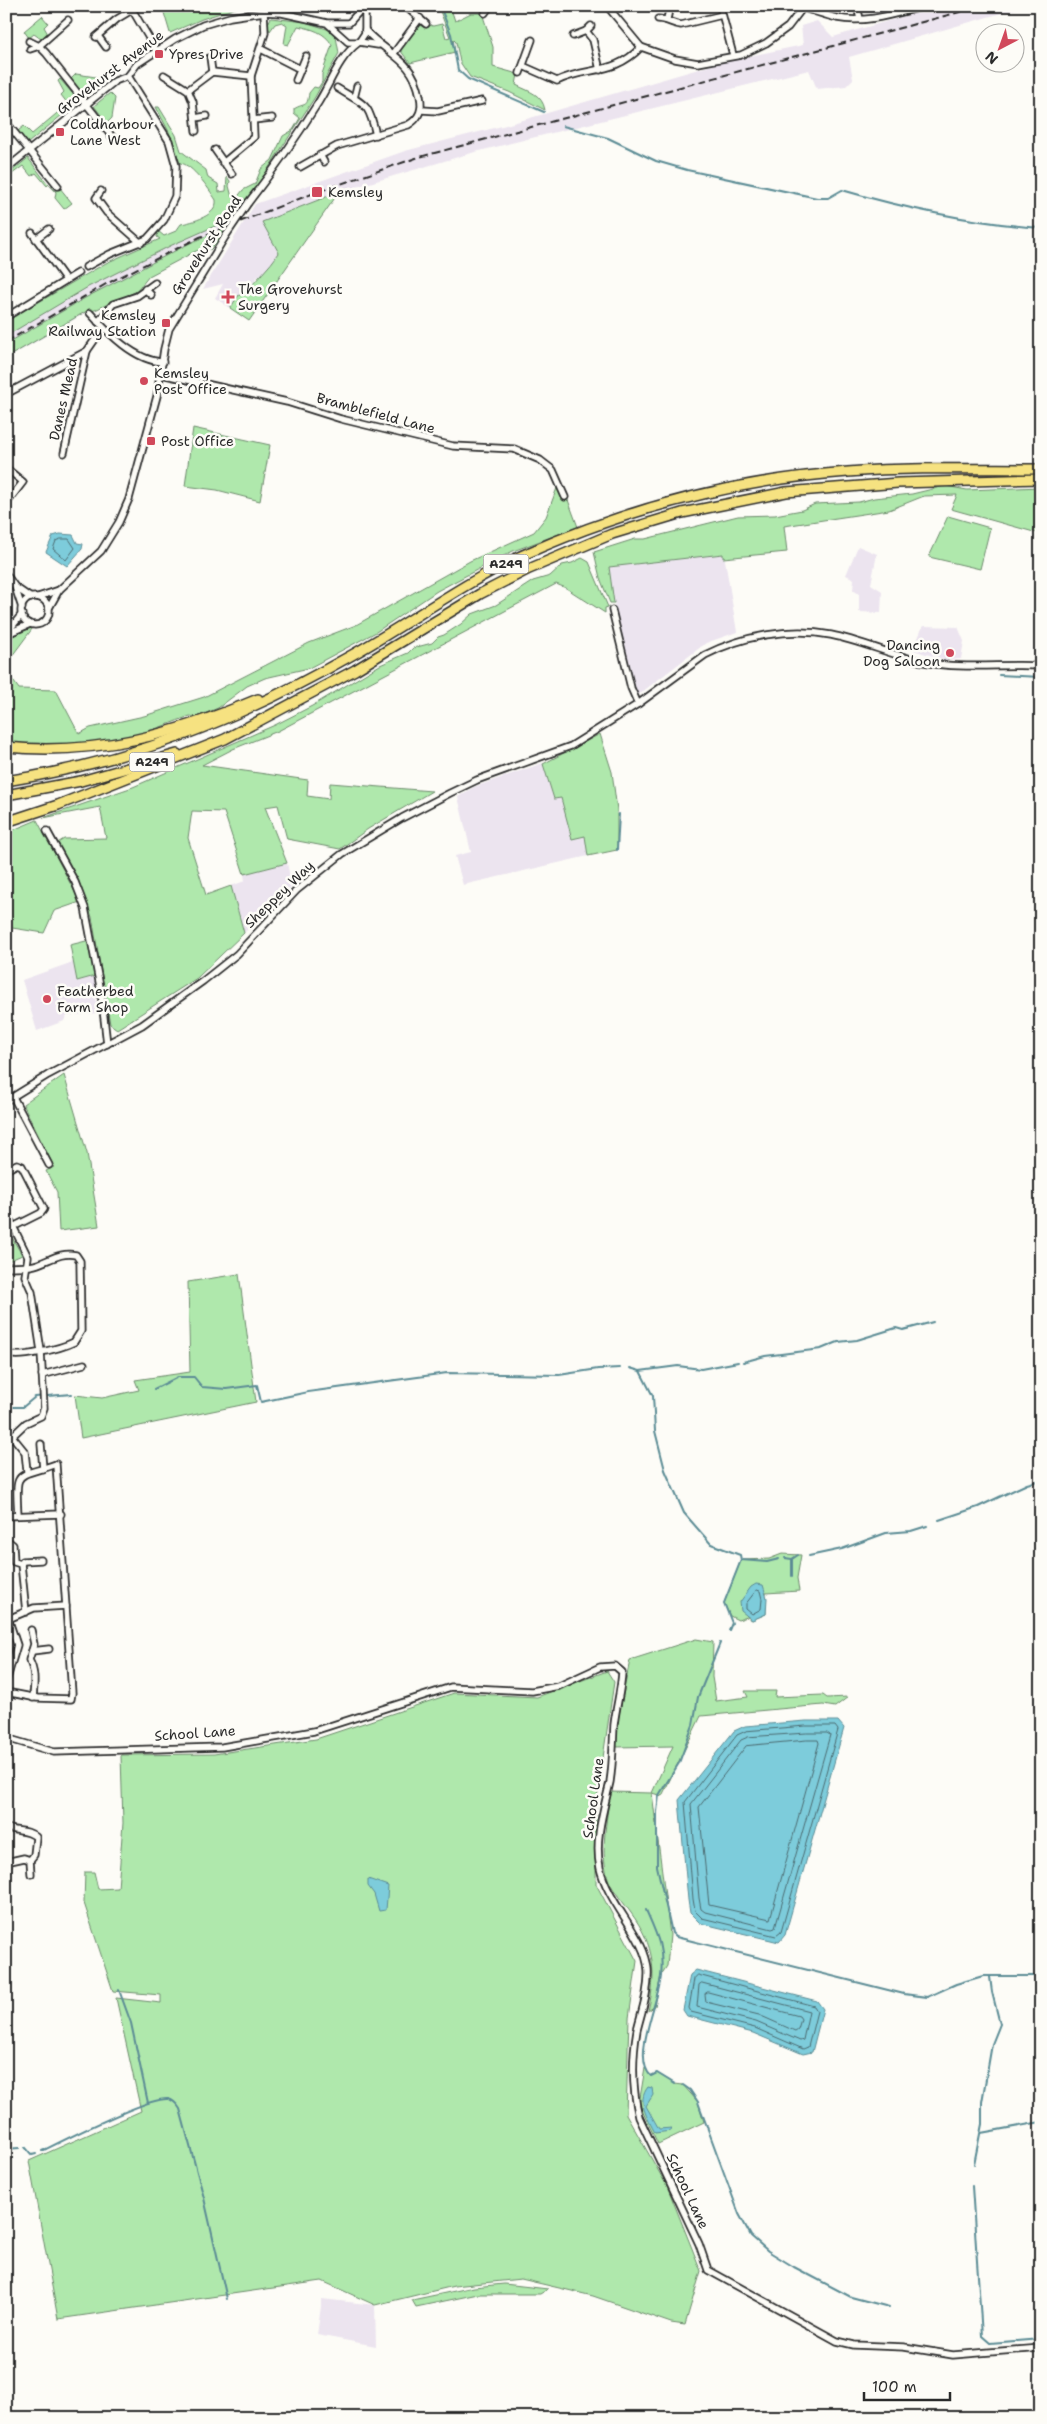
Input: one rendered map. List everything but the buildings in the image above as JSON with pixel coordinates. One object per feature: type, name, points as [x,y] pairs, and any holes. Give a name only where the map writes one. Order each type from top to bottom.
[{"type":"highway","name":"A249","points":[[6,781],[86,766],[151,748],[225,720],[282,694],[352,655],[473,582],[520,557],[609,521],[660,505],[747,484],[822,474],[903,469],[1041,469]]},
{"type":"highway","name":"A249","points":[[6,822],[58,805],[206,748],[290,706],[354,670],[471,599],[529,569],[612,534],[728,502],[809,489],[919,482],[1041,479]]},
{"type":"highway","name":"A249","points":[[6,747],[64,750],[115,745],[186,726],[262,698],[282,694]]},
{"type":"highway","name":"A249","points":[[6,795],[56,786],[140,766],[200,745],[290,706]]},
{"type":"street","points":[[364,6],[344,29],[345,38],[350,42],[385,47]]},
{"type":"street","points":[[358,42],[364,38],[364,6]]},
{"type":"street","points":[[405,6],[426,24]]},
{"type":"street","points":[[486,13],[490,6]]},
{"type":"street","points":[[607,6],[641,48],[675,59],[698,63],[746,53],[778,35],[803,7],[838,18],[860,19],[876,18],[926,6]]},
{"type":"street","points":[[667,19],[670,6]]},
{"type":"street","points":[[720,6],[733,55]]},
{"type":"street","points":[[857,6],[860,19]]},
{"type":"street","points":[[106,47],[97,37],[131,8],[156,50]]},
{"type":"street","points":[[223,163],[254,137],[251,76],[265,33],[264,12]]},
{"type":"street","name":"Grovehurst Avenue","points":[[6,168],[115,81],[128,76],[137,64],[156,50],[202,25],[237,15],[264,12],[282,13],[327,23],[350,22]]},
{"type":"street","points":[[658,19],[667,19],[674,24],[681,25],[722,16]]},
{"type":"street","points":[[394,52],[420,18]]},
{"type":"street","points":[[30,49],[39,46],[68,20]]},
{"type":"street","points":[[300,167],[337,146],[408,125],[418,117],[422,110],[416,80],[408,67],[394,52],[375,41],[358,22],[350,22]]},
{"type":"street","name":"Grovehurst Avenue","points":[[327,23],[345,38]]},
{"type":"street","points":[[573,36],[586,31],[591,26]]},
{"type":"street","points":[[586,31],[593,40],[600,70]]},
{"type":"street","name":"Grovehurst Road","points":[[343,58],[345,38]]},
{"type":"street","points":[[520,73],[532,40]]},
{"type":"street","points":[[29,41],[39,46],[113,138]]},
{"type":"street","name":"Grovehurst Road","points":[[49,608],[59,590],[101,551],[120,522],[136,475],[172,321],[225,237],[302,128],[343,58],[358,42]]},
{"type":"street","points":[[522,66],[557,80],[570,74],[600,70],[625,62],[641,48]]},
{"type":"street","points":[[261,49],[300,69]]},
{"type":"street","points":[[296,80],[306,56]]},
{"type":"street","points":[[210,57],[212,72]]},
{"type":"street","points":[[188,90],[212,72],[251,76]]},
{"type":"street","points":[[164,75],[188,90],[192,96],[196,131]]},
{"type":"street","points":[[86,267],[110,254],[141,243],[156,230],[170,210],[176,188],[176,166],[169,141],[128,76]]},
{"type":"street","points":[[354,98],[358,86]]},
{"type":"street","points":[[337,88],[368,108],[376,135]]},
{"type":"street","points":[[467,94],[470,103]]},
{"type":"street","points":[[422,110],[438,111],[482,101]]},
{"type":"street","points":[[195,118],[207,116]]},
{"type":"street","points":[[253,120],[272,118]]},
{"type":"street","points":[[6,122],[58,186]]},
{"type":"street","points":[[215,150],[232,174]]},
{"type":"street","points":[[320,155],[324,162]]},
{"type":"street","points":[[101,191],[96,198],[105,211],[141,243]]},
{"type":"street","points":[[36,239],[49,229]]},
{"type":"street","points":[[32,234],[66,280]]},
{"type":"street","points":[[6,317],[78,273]]},
{"type":"street","points":[[98,322],[112,304],[137,296],[155,283]]},
{"type":"street","points":[[145,289],[151,294]]},
{"type":"street","points":[[90,313],[103,328],[144,359],[162,362]]},
{"type":"street","points":[[6,394],[87,351],[103,328]]},
{"type":"street","name":"Danes Mead","points":[[64,453],[87,351]]},
{"type":"street","name":"Bramblefield Lane","points":[[161,374],[287,402],[341,419],[453,446],[514,450],[540,460],[553,470],[565,497]]},
{"type":"street","points":[[6,468],[23,482],[6,504]]},
{"type":"street","points":[[6,574],[15,587],[22,611],[30,624]]},
{"type":"street","points":[[6,634],[30,624],[40,625],[46,621],[49,608],[44,600],[34,598],[15,587]]},
{"type":"street","name":"Grovehurst Road","points":[[34,598],[59,590]]},
{"type":"street","points":[[6,634],[34,598]]},
{"type":"street","points":[[612,610],[631,688],[638,704],[705,655],[718,648],[745,639],[781,634],[810,632],[831,635],[892,655],[945,665],[1041,666]]},
{"type":"street","name":"Sheppey Way","points":[[6,1101],[48,1075],[142,1025],[221,968],[297,890],[350,849],[402,818],[450,793],[478,780],[571,746],[638,704]]},
{"type":"street","points":[[47,831],[75,882],[85,908],[101,992],[107,1044]]},
{"type":"street","points":[[12,1097],[32,1127],[50,1165]]},
{"type":"street","points":[[6,1170],[15,1164],[22,1166],[43,1207],[41,1213],[15,1226]]},
{"type":"street","points":[[6,1212],[15,1226],[28,1257],[25,1276],[32,1292],[41,1351],[44,1408],[41,1416],[26,1423],[6,1442]]},
{"type":"street","points":[[6,1267],[26,1267],[56,1255],[69,1253],[76,1254],[80,1261],[80,1336],[72,1344],[13,1356],[6,1353]]},
{"type":"street","points":[[42,1375],[84,1364]]},
{"type":"street","points":[[12,1436],[25,1452],[27,1471]]},
{"type":"street","points":[[41,1444],[44,1469]]},
{"type":"street","points":[[6,1692],[32,1698],[71,1699],[72,1693],[62,1524],[56,1464],[44,1469],[27,1471],[17,1482],[18,1515]]},
{"type":"street","points":[[6,1516],[60,1514]]},
{"type":"street","points":[[8,1541],[13,1545],[14,1562],[21,1564]]},
{"type":"street","points":[[21,1564],[23,1561],[41,1560]]},
{"type":"street","points":[[21,1564],[26,1612]]},
{"type":"street","points":[[7,1619],[34,1608],[66,1606]]},
{"type":"street","points":[[6,1612],[17,1645],[6,1682]]},
{"type":"street","points":[[31,1630],[34,1644],[29,1660],[33,1667],[34,1676],[32,1698]]},
{"type":"street","points":[[32,1651],[49,1649]]},
{"type":"street","name":"School Lane","points":[[6,1738],[54,1752],[222,1747],[314,1732],[451,1687],[532,1691],[559,1686],[600,1667],[615,1666],[622,1672],[621,1694],[615,1722],[610,1782],[602,1812],[599,1850],[600,1867],[608,1890],[647,1958],[647,1991],[634,2056],[635,2100],[639,2117],[688,2219],[708,2270],[837,2341],[854,2345],[904,2348],[953,2355],[1041,2348]]},
{"type":"street","points":[[6,1826],[15,1831],[26,1831],[36,1837],[34,1855],[30,1860],[31,1874]]},
{"type":"street","points":[[6,1862],[24,1858],[30,1860]]},
{"type":"shaded area","points":[[939,6],[1026,6],[849,57],[853,79],[846,86],[817,89],[809,70],[475,152],[339,192],[263,222],[279,253],[268,270],[257,277],[245,294],[239,295],[230,308],[215,298],[223,284],[203,289],[255,204],[405,151],[506,125],[726,61],[803,45],[801,26],[817,21],[833,37]]},
{"type":"shaded area","points":[[230,214],[235,214],[211,249],[196,251],[149,276],[6,359],[6,321],[106,263]]},
{"type":"shaded area","points":[[858,546],[877,554],[871,584],[882,591],[881,613],[859,612],[859,594],[853,590],[854,579],[846,575]]},
{"type":"shaded area","points":[[724,554],[737,632],[706,643],[638,695],[626,659],[614,603],[609,567]]},
{"type":"shaded area","points":[[923,626],[958,627],[964,641],[961,659],[946,660],[913,650]]},
{"type":"shaded area","points":[[543,763],[554,799],[561,798],[572,838],[585,836],[588,856],[463,885],[455,856],[471,852],[458,797],[474,787]]},
{"type":"shaded area","points":[[287,863],[292,886],[244,933],[231,886],[245,881],[244,874]]},
{"type":"shaded area","points":[[73,962],[77,981],[95,976],[97,1013],[66,1016],[64,1021],[37,1031],[22,980]]},
{"type":"shaded area","points":[[322,2299],[375,2305],[376,2346],[317,2335]]},
{"type":"green space","points":[[162,6],[242,6],[202,19],[170,33]]},
{"type":"green space","points":[[438,6],[450,6],[455,21],[471,13],[482,13],[493,47],[493,67],[518,74],[516,85],[538,97],[545,110],[509,92],[470,77],[460,62],[456,42],[453,39],[455,52],[410,63],[400,50],[419,25],[427,28],[429,25],[442,24],[446,38],[450,37]]},
{"type":"green space","points":[[42,16],[48,23],[44,27],[48,34],[41,39],[34,34],[29,38],[24,31]]},
{"type":"green space","points":[[271,18],[305,22],[330,30],[336,37],[339,53],[315,97],[251,195],[243,201],[231,219],[172,245],[88,287],[6,336],[6,321],[106,263],[160,239],[157,237],[158,231],[164,236],[176,231],[181,224],[209,214],[216,206],[216,200],[195,172],[185,164],[180,163],[169,132],[156,107],[159,107],[176,135],[181,151],[206,170],[208,178],[218,184],[219,192],[226,191],[227,177],[230,181],[229,186],[232,197],[236,199],[243,190],[255,184],[261,169],[272,160],[283,136],[293,130],[300,118],[294,113],[294,109],[305,104],[309,93],[314,87],[318,88],[322,82],[322,74],[332,45],[322,34],[298,26],[288,45],[284,44],[287,25],[282,22],[275,24],[270,31],[267,25]]},
{"type":"green space","points":[[76,74],[96,77],[100,82],[84,95],[71,79]]},
{"type":"green space","points":[[60,79],[79,101],[28,143],[18,131],[24,126],[32,134],[68,104],[61,95],[64,92],[58,81]]},
{"type":"green space","points":[[110,93],[115,98],[112,118],[107,123],[94,106]]},
{"type":"green space","points":[[28,158],[49,184],[47,186],[36,173],[31,176],[23,166],[8,177],[10,179],[6,182],[6,176]]},
{"type":"green space","points":[[52,188],[56,191],[60,188],[72,203],[64,209],[55,198],[56,192]]},
{"type":"green space","points":[[339,192],[249,321],[230,308],[239,295],[245,294],[279,253],[262,222]]},
{"type":"green space","points":[[223,229],[225,231],[211,249],[196,251],[149,276],[137,291],[95,310],[85,312],[6,358],[6,344],[85,298],[190,243]]},
{"type":"green space","points":[[193,428],[270,445],[260,501],[217,490],[185,486]]},
{"type":"green space","points":[[557,480],[568,500],[578,527],[513,551],[469,574],[437,591],[376,632],[309,668],[265,678],[247,686],[218,708],[197,717],[190,716],[159,728],[124,738],[73,744],[6,743],[6,671],[19,689],[56,690],[79,734],[90,728],[144,716],[204,697],[309,643],[356,625],[470,561],[534,532],[546,517],[557,488]]},
{"type":"green space","points":[[945,486],[967,490],[1041,487],[1041,534],[951,509],[957,495],[924,496],[889,510],[784,526],[787,552],[723,558],[723,554],[609,567],[614,603],[610,603],[600,578],[594,552],[635,539],[645,539],[738,516],[775,515],[802,510],[815,504],[859,502],[874,498],[912,494]]},
{"type":"green space","points":[[948,516],[990,528],[980,569],[929,557]]},
{"type":"green space","points":[[582,558],[589,562],[608,607],[605,608],[605,613],[566,588],[556,584],[278,731],[233,749],[202,765],[308,780],[307,796],[329,799],[330,783],[432,791],[368,829],[340,849],[287,839],[278,805],[265,807],[287,863],[244,874],[224,812],[192,811],[188,838],[206,895],[231,886],[244,933],[197,978],[117,1029],[110,1024],[92,917],[79,882],[56,844],[64,839],[106,838],[100,807],[43,818],[133,787],[275,725],[312,706],[380,665],[408,653],[413,648],[432,643],[438,637],[461,624],[472,614],[496,605],[533,581],[550,576],[562,565]]},
{"type":"green space","points":[[35,625],[6,664],[6,640],[23,626]]},
{"type":"green space","points":[[600,734],[612,772],[617,810],[617,850],[588,856],[585,836],[572,839],[561,798],[554,799],[543,764]]},
{"type":"green space","points":[[37,820],[80,902],[54,911],[44,933],[6,927],[6,833]]},
{"type":"green space","points":[[90,940],[95,976],[77,981],[70,945]]},
{"type":"green space","points":[[64,1075],[87,1153],[99,1226],[59,1231],[57,1192],[46,1171],[54,1167],[23,1104]]},
{"type":"green space","points":[[6,1227],[22,1255],[6,1262]]},
{"type":"green space","points":[[239,1274],[256,1402],[81,1438],[75,1395],[102,1398],[139,1390],[135,1380],[190,1372],[188,1282]]},
{"type":"green space","points":[[782,1554],[801,1555],[797,1578],[799,1591],[766,1593],[766,1614],[752,1620],[747,1617],[738,1620],[730,1616],[724,1603],[741,1560],[769,1559]]},
{"type":"green space","points":[[696,1639],[713,1642],[712,1677],[716,1701],[748,1697],[745,1691],[776,1691],[775,1697],[823,1695],[827,1698],[848,1697],[835,1707],[823,1705],[701,1716],[662,1796],[652,1793],[673,1746],[615,1747],[616,1730],[630,1660]]},
{"type":"green space","points":[[607,1671],[614,1682],[596,1806],[596,1884],[637,1961],[629,2018],[626,2114],[667,2186],[701,2271],[685,2325],[671,2323],[593,2296],[521,2279],[454,2286],[375,2305],[322,2281],[58,2319],[29,2161],[141,2111],[116,1998],[161,2003],[161,1995],[113,1991],[84,1903],[85,1872],[94,1872],[98,1889],[118,1888],[123,1823],[121,1755],[214,1754],[316,1739],[454,1693],[537,1697]]},
{"type":"green space","points":[[610,1792],[652,1793],[670,1935],[667,1966],[661,1975],[655,2006],[648,2011],[653,1985],[652,1960],[649,1948],[639,1925],[609,1881],[604,1848]]},
{"type":"green space","points":[[645,2068],[650,2076],[657,2073],[675,2084],[683,2085],[698,2102],[704,2122],[658,2144],[639,2104]]},
{"type":"green space","points":[[504,2284],[548,2289],[540,2294],[478,2294],[416,2307],[412,2300],[474,2287]]},
{"type":"water","points":[[60,534],[73,535],[77,543],[83,544],[82,549],[67,566],[46,552],[53,536]]},
{"type":"water","points":[[756,1584],[763,1585],[767,1598],[766,1614],[752,1620],[741,1611],[740,1602],[751,1587]]},
{"type":"water","points":[[806,1721],[838,1721],[844,1728],[785,1935],[779,1942],[700,1923],[690,1913],[679,1800],[734,1731],[745,1726]]},
{"type":"water","points":[[368,1879],[388,1886],[386,1910],[379,1911],[374,1894],[368,1886]]},
{"type":"water","points":[[696,1970],[817,2001],[823,2009],[812,2052],[803,2054],[753,2033],[687,2016],[683,2010],[690,1975]]},
{"type":"water","points":[[648,2087],[652,2088],[653,2095],[646,2106],[659,2129],[672,2128],[671,2131],[655,2133],[643,2104],[643,2098]]},
{"type":"waterway","points":[[440,6],[451,34],[458,70],[468,79],[544,112]]},
{"type":"waterway","points":[[563,126],[608,138],[656,161],[687,170],[817,198],[828,198],[842,190],[940,214],[990,223],[1041,228]]},
{"type":"waterway","points":[[999,675],[1041,677]]},
{"type":"waterway","points":[[617,850],[619,814]]},
{"type":"waterway","points":[[743,1362],[765,1356],[821,1349],[838,1342],[857,1340],[896,1328],[903,1330],[933,1322]]},
{"type":"waterway","points":[[640,1371],[678,1366],[701,1369],[738,1362]]},
{"type":"waterway","points":[[154,1389],[178,1377],[194,1377],[202,1387],[226,1389],[257,1385],[261,1402],[308,1392],[447,1373],[559,1375],[598,1369],[620,1368]]},
{"type":"waterway","points":[[630,1368],[640,1371],[653,1396],[655,1431],[665,1470],[684,1513],[711,1544],[740,1555],[741,1560],[724,1603],[732,1623],[729,1630]]},
{"type":"waterway","points":[[6,1407],[23,1407],[35,1397],[72,1394]]},
{"type":"waterway","points":[[939,1520],[978,1507],[1027,1484],[1041,1480]]},
{"type":"waterway","points":[[809,1556],[842,1549],[886,1533],[911,1531],[927,1526]]},
{"type":"waterway","points":[[785,1558],[792,1559],[798,1555]]},
{"type":"waterway","points":[[741,1560],[767,1562],[779,1559]]},
{"type":"waterway","points":[[792,1559],[792,1576]]},
{"type":"waterway","points":[[720,1643],[698,1697],[693,1725],[679,1763],[659,1795],[657,1812],[657,1866],[672,1933],[676,1937],[904,1994],[927,1997],[956,1984],[983,1976],[1041,1976]]},
{"type":"waterway","points":[[646,1910],[659,1942],[662,1966],[659,1987],[648,2028],[644,2056],[646,2067],[651,2076],[657,2073],[675,2084]]},
{"type":"waterway","points":[[974,2164],[982,2124],[982,2102],[992,2044],[1000,2024],[990,1977]]},
{"type":"waterway","points":[[119,1990],[131,2023],[148,2103]]},
{"type":"waterway","points":[[683,2085],[690,2090],[698,2102],[739,2214],[751,2236],[768,2251],[794,2267],[851,2297],[889,2307]]},
{"type":"waterway","points":[[42,2151],[106,2120],[143,2105],[158,2100],[168,2099],[174,2101],[180,2109],[204,2198],[227,2299]]},
{"type":"waterway","points":[[981,2133],[1041,2122]]},
{"type":"waterway","points":[[25,2147],[32,2155],[36,2154]]},
{"type":"waterway","points":[[6,2149],[19,2148]]},
{"type":"waterway","points":[[972,2186],[982,2336],[990,2343],[1041,2339]]},
{"type":"railway","points":[[6,342],[106,284],[200,237],[317,192],[416,158],[982,6]]},
{"type":"place","name":"Ypres Drive","points":[[159,54]]},
{"type":"place","name":"Coldharbour Lane West","points":[[60,132]]},
{"type":"place","name":"Kemsley","points":[[317,192]]},
{"type":"place","name":"The Grovehurst Surgery","points":[[228,297]]},
{"type":"place","name":"Kemsley Railway Station","points":[[166,323]]},
{"type":"place","name":"Kemsley Post Office","points":[[144,381]]},
{"type":"place","name":"Post Office","points":[[151,441]]},
{"type":"place","name":"Dancing Dog Saloon","points":[[950,653]]},
{"type":"place","name":"Featherbed Farm Shop","points":[[47,999]]}]
